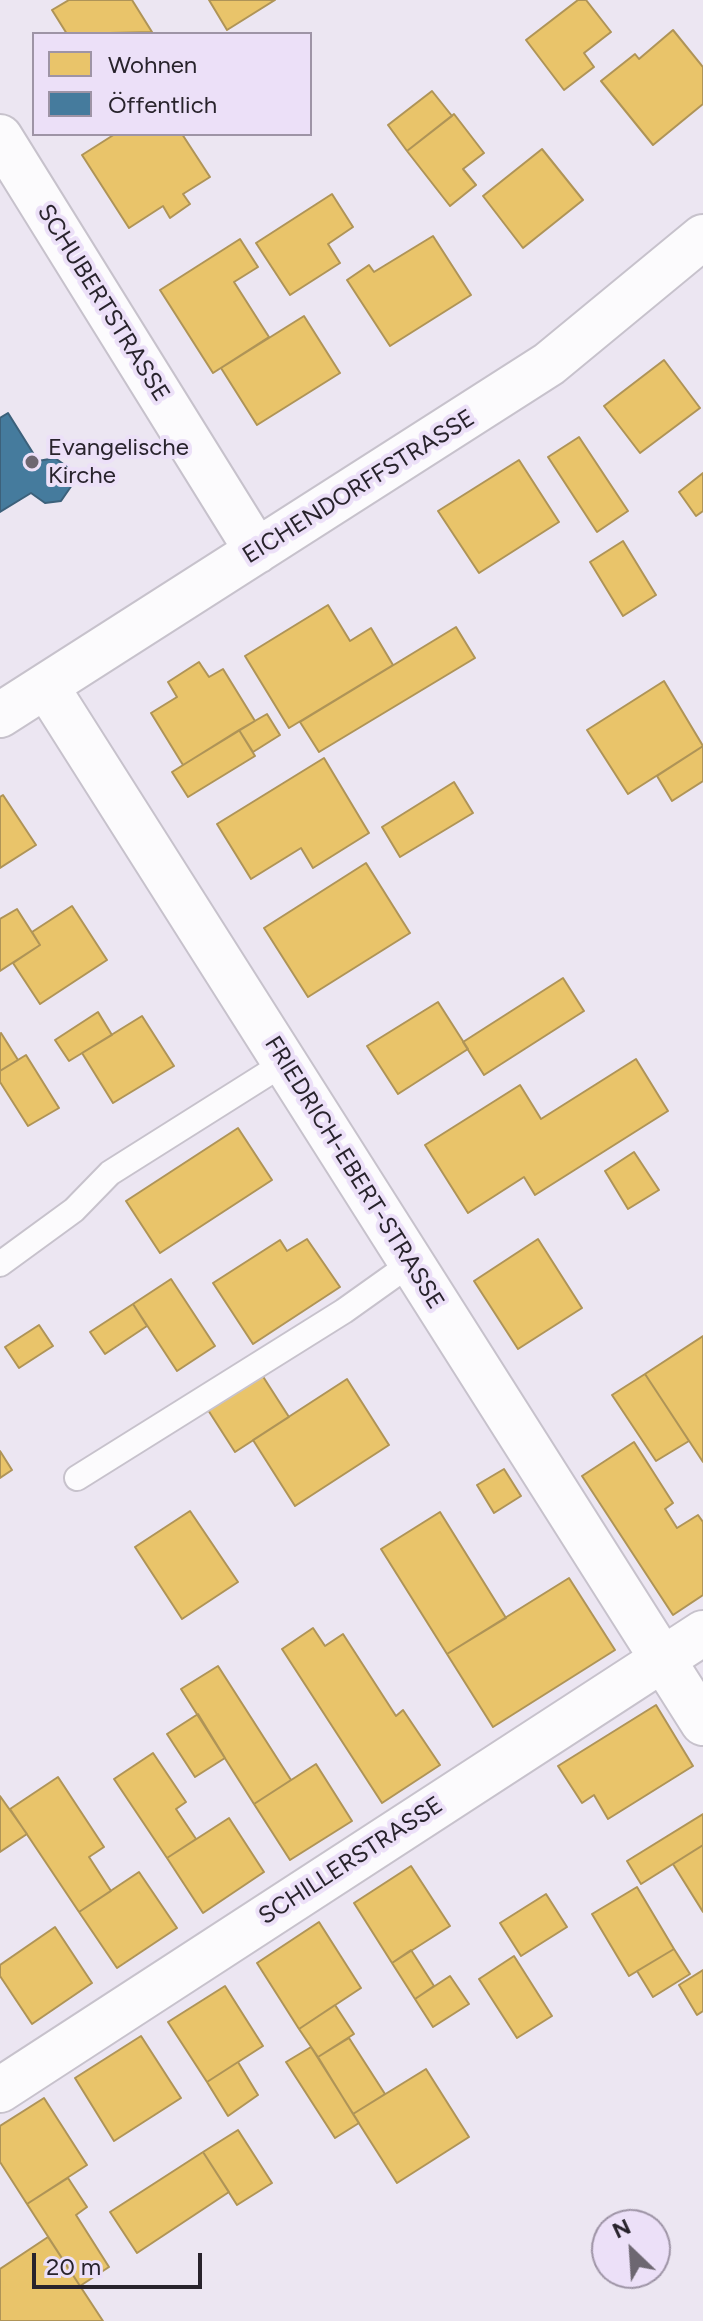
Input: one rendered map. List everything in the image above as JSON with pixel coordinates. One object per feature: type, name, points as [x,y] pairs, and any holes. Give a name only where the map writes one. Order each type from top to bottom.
[{"type":"street","name":"SCHUBERTSTRASSE","points":[[0,137],[257,551]]},
{"type":"street","name":"EICHENDORFFSTRASSE","points":[[0,715],[549,364],[703,237]]},
{"type":"street","name":"FRIEDRICH-EBERT-STRASSE","points":[[46,686],[703,1723]]},
{"type":"street","name":"SCHILLERSTRASSE","points":[[0,2090],[703,1633]]},
{"type":"lane","points":[[0,1264],[74,1210],[110,1173],[286,1062]]},
{"type":"lane","points":[[77,1478],[344,1311],[410,1264]]},
{"type":"building: Wohnen","points":[[69,0],[132,0],[152,32],[66,32],[52,10]]},
{"type":"building: Wohnen","points":[[209,0],[275,0],[227,30]]},
{"type":"building: Wohnen","points":[[578,0],[586,0],[611,32],[584,53],[594,67],[564,90],[526,40]]},
{"type":"building: Wohnen","points":[[673,30],[703,67],[703,104],[653,145],[601,81],[635,54],[639,59]]},
{"type":"building: Wohnen","points":[[432,91],[452,116],[407,151],[388,125]]},
{"type":"building: Wohnen","points":[[454,114],[484,153],[463,169],[476,185],[450,206],[407,151]]},
{"type":"building: Wohnen","points":[[112,136],[183,136],[210,177],[183,194],[190,204],[170,218],[163,206],[129,228],[82,155]]},
{"type":"building: Wohnen","points":[[542,149],[583,200],[523,248],[483,196]]},
{"type":"building: Wohnen","points":[[332,194],[353,227],[328,244],[340,263],[290,295],[256,243]]},
{"type":"building: Wohnen","points":[[433,236],[471,295],[390,346],[347,280],[369,265],[374,272]]},
{"type":"building: Wohnen","points":[[240,239],[258,267],[234,282],[269,337],[213,373],[160,290]]},
{"type":"building: Wohnen","points":[[304,316],[340,373],[257,425],[221,368]]},
{"type":"building: Wohnen","points":[[664,360],[700,408],[640,453],[604,406]]},
{"type":"building: Wohnen","points":[[579,437],[628,511],[597,532],[548,457]]},
{"type":"building: Wohnen","points":[[519,460],[559,522],[479,573],[438,511]]},
{"type":"building: Wohnen","points":[[703,473],[703,511],[696,516],[679,492]]},
{"type":"building: Wohnen","points":[[623,541],[656,595],[623,616],[590,562]]},
{"type":"building: Wohnen","points":[[328,605],[350,641],[371,628],[393,665],[289,728],[245,656]]},
{"type":"building: Wohnen","points":[[456,627],[475,658],[319,752],[300,722]]},
{"type":"building: Wohnen","points":[[199,662],[209,677],[223,669],[255,721],[183,765],[151,713],[177,697],[168,682]]},
{"type":"building: Wohnen","points":[[664,681],[703,746],[628,794],[587,730]]},
{"type":"building: Wohnen","points":[[267,714],[280,735],[253,752],[239,730]]},
{"type":"building: Wohnen","points":[[239,730],[255,756],[188,797],[172,772]]},
{"type":"building: Wohnen","points":[[703,746],[703,781],[672,801],[657,776]]},
{"type":"building: Wohnen","points":[[324,758],[369,833],[313,868],[301,848],[251,879],[217,824]]},
{"type":"building: Wohnen","points":[[454,782],[473,813],[400,857],[382,827]]},
{"type":"building: Wohnen","points":[[3,795],[36,845],[0,868],[0,797]]},
{"type":"building: Wohnen","points":[[366,863],[410,933],[308,997],[264,928]]},
{"type":"building: Wohnen","points":[[72,906],[107,960],[40,1004],[13,963],[40,945],[32,932]]},
{"type":"building: Wohnen","points":[[17,909],[40,945],[0,971],[0,919]]},
{"type":"building: Wohnen","points":[[563,978],[584,1011],[484,1075],[463,1042]]},
{"type":"building: Wohnen","points":[[438,1002],[468,1049],[398,1094],[367,1046]]},
{"type":"building: Wohnen","points":[[98,1012],[112,1035],[69,1061],[55,1040]]},
{"type":"building: Wohnen","points":[[142,1016],[174,1066],[113,1103],[82,1053]]},
{"type":"building: Wohnen","points":[[0,1034],[18,1060],[0,1071]]},
{"type":"building: Wohnen","points":[[26,1055],[59,1108],[28,1126],[0,1082],[0,1071]]},
{"type":"building: Wohnen","points":[[636,1059],[668,1111],[535,1195],[524,1177],[468,1213],[425,1145],[520,1085],[541,1119]]},
{"type":"building: Wohnen","points":[[238,1128],[272,1180],[160,1253],[126,1201]]},
{"type":"building: Wohnen","points":[[634,1152],[659,1190],[628,1209],[605,1171]]},
{"type":"building: Wohnen","points":[[307,1239],[340,1287],[253,1344],[213,1283],[280,1240],[287,1251]]},
{"type":"building: Wohnen","points":[[538,1239],[582,1308],[518,1349],[474,1281]]},
{"type":"building: Wohnen","points":[[171,1279],[215,1346],[177,1371],[133,1304]]},
{"type":"building: Wohnen","points":[[133,1304],[147,1326],[105,1354],[90,1332]]},
{"type":"building: Wohnen","points":[[39,1325],[53,1346],[19,1368],[5,1347]]},
{"type":"building: Wohnen","points":[[703,1336],[703,1462],[645,1374]]},
{"type":"building: Wohnen","points":[[645,1374],[689,1441],[656,1461],[612,1395]]},
{"type":"building: Wohnen","points":[[262,1375],[289,1417],[235,1452],[208,1410]]},
{"type":"building: Wohnen","points":[[347,1379],[389,1445],[295,1506],[253,1440]]},
{"type":"building: Wohnen","points":[[634,1442],[673,1503],[665,1509],[677,1528],[698,1515],[703,1522],[703,1595],[673,1615],[582,1476]]},
{"type":"building: Wohnen","points":[[0,1451],[12,1470],[0,1478]]},
{"type":"building: Wohnen","points":[[504,1469],[521,1496],[494,1513],[477,1485]]},
{"type":"building: Wohnen","points":[[190,1511],[238,1582],[182,1619],[135,1547]]},
{"type":"building: Wohnen","points":[[440,1512],[506,1618],[447,1654],[381,1549]]},
{"type":"building: Wohnen","points":[[569,1578],[615,1650],[493,1727],[447,1654]]},
{"type":"building: Wohnen","points":[[313,1628],[325,1646],[343,1634],[396,1716],[403,1710],[440,1765],[382,1803],[282,1649]]},
{"type":"building: Wohnen","points":[[218,1666],[291,1780],[254,1804],[181,1689]]},
{"type":"building: Wohnen","points":[[656,1705],[693,1766],[608,1819],[594,1795],[582,1803],[558,1766]]},
{"type":"building: Wohnen","points":[[198,1714],[225,1758],[195,1777],[167,1734]]},
{"type":"building: Wohnen","points":[[153,1753],[186,1802],[176,1809],[196,1839],[167,1858],[114,1779]]},
{"type":"building: Wohnen","points":[[316,1764],[352,1821],[290,1860],[254,1804]]},
{"type":"building: Wohnen","points":[[58,1777],[104,1847],[89,1857],[111,1891],[79,1912],[10,1809]]},
{"type":"building: Wohnen","points":[[0,1796],[27,1834],[0,1852]]},
{"type":"building: Wohnen","points":[[703,1814],[703,1845],[641,1884],[627,1861]]},
{"type":"building: Wohnen","points":[[229,1818],[264,1872],[203,1913],[167,1858]]},
{"type":"building: Wohnen","points":[[703,1845],[703,1912],[673,1864]]},
{"type":"building: Wohnen","points":[[411,1866],[450,1926],[392,1963],[354,1903]]},
{"type":"building: Wohnen","points":[[139,1872],[177,1928],[117,1968],[79,1912]]},
{"type":"building: Wohnen","points":[[637,1887],[674,1949],[629,1976],[592,1914]]},
{"type":"building: Wohnen","points":[[546,1894],[567,1927],[521,1956],[500,1923]]},
{"type":"building: Wohnen","points":[[319,1922],[361,1988],[299,2029],[257,1963]]},
{"type":"building: Wohnen","points":[[55,1927],[92,1983],[32,2024],[0,1976],[0,1965]]},
{"type":"building: Wohnen","points":[[674,1949],[690,1974],[653,1997],[637,1971]]},
{"type":"building: Wohnen","points":[[411,1950],[434,1986],[415,1999],[392,1963]]},
{"type":"building: Wohnen","points":[[514,1956],[552,2016],[517,2038],[479,1979]]},
{"type":"building: Wohnen","points":[[703,1970],[703,2011],[697,2015],[679,1985]]},
{"type":"building: Wohnen","points":[[450,1976],[469,2004],[433,2027],[415,1999]]},
{"type":"building: Wohnen","points":[[225,1986],[263,2046],[207,2082],[168,2022]]},
{"type":"building: Wohnen","points":[[335,2005],[354,2034],[318,2057],[299,2029]]},
{"type":"building: Wohnen","points":[[141,2036],[181,2098],[114,2141],[75,2078]]},
{"type":"building: Wohnen","points":[[349,2038],[385,2094],[353,2114],[318,2057]]},
{"type":"building: Wohnen","points":[[311,2047],[359,2123],[335,2138],[286,2062]]},
{"type":"building: Wohnen","points":[[238,2062],[258,2095],[228,2116],[207,2082]]},
{"type":"building: Wohnen","points":[[426,2069],[469,2137],[397,2183],[353,2114]]},
{"type":"building: Wohnen","points":[[44,2098],[87,2165],[27,2204],[0,2162],[0,2126]]},
{"type":"building: Wohnen","points":[[238,2130],[272,2183],[237,2205],[203,2152]]},
{"type":"building: Wohnen","points":[[203,2152],[229,2192],[137,2253],[110,2212]]},
{"type":"building: Wohnen","points":[[68,2178],[87,2207],[76,2215],[109,2267],[80,2286],[27,2204]]},
{"type":"building: Wohnen","points":[[48,2237],[103,2321],[0,2321],[0,2269]]},
{"type":"building: Öffentlich","name":"Evangelische Kirche","points":[[8,413],[38,461],[55,458],[69,468],[72,485],[61,501],[45,503],[31,493],[0,512],[0,418]]},
{"type":"place","name":"Evangelische Kirche","points":[[32,462]]}]
